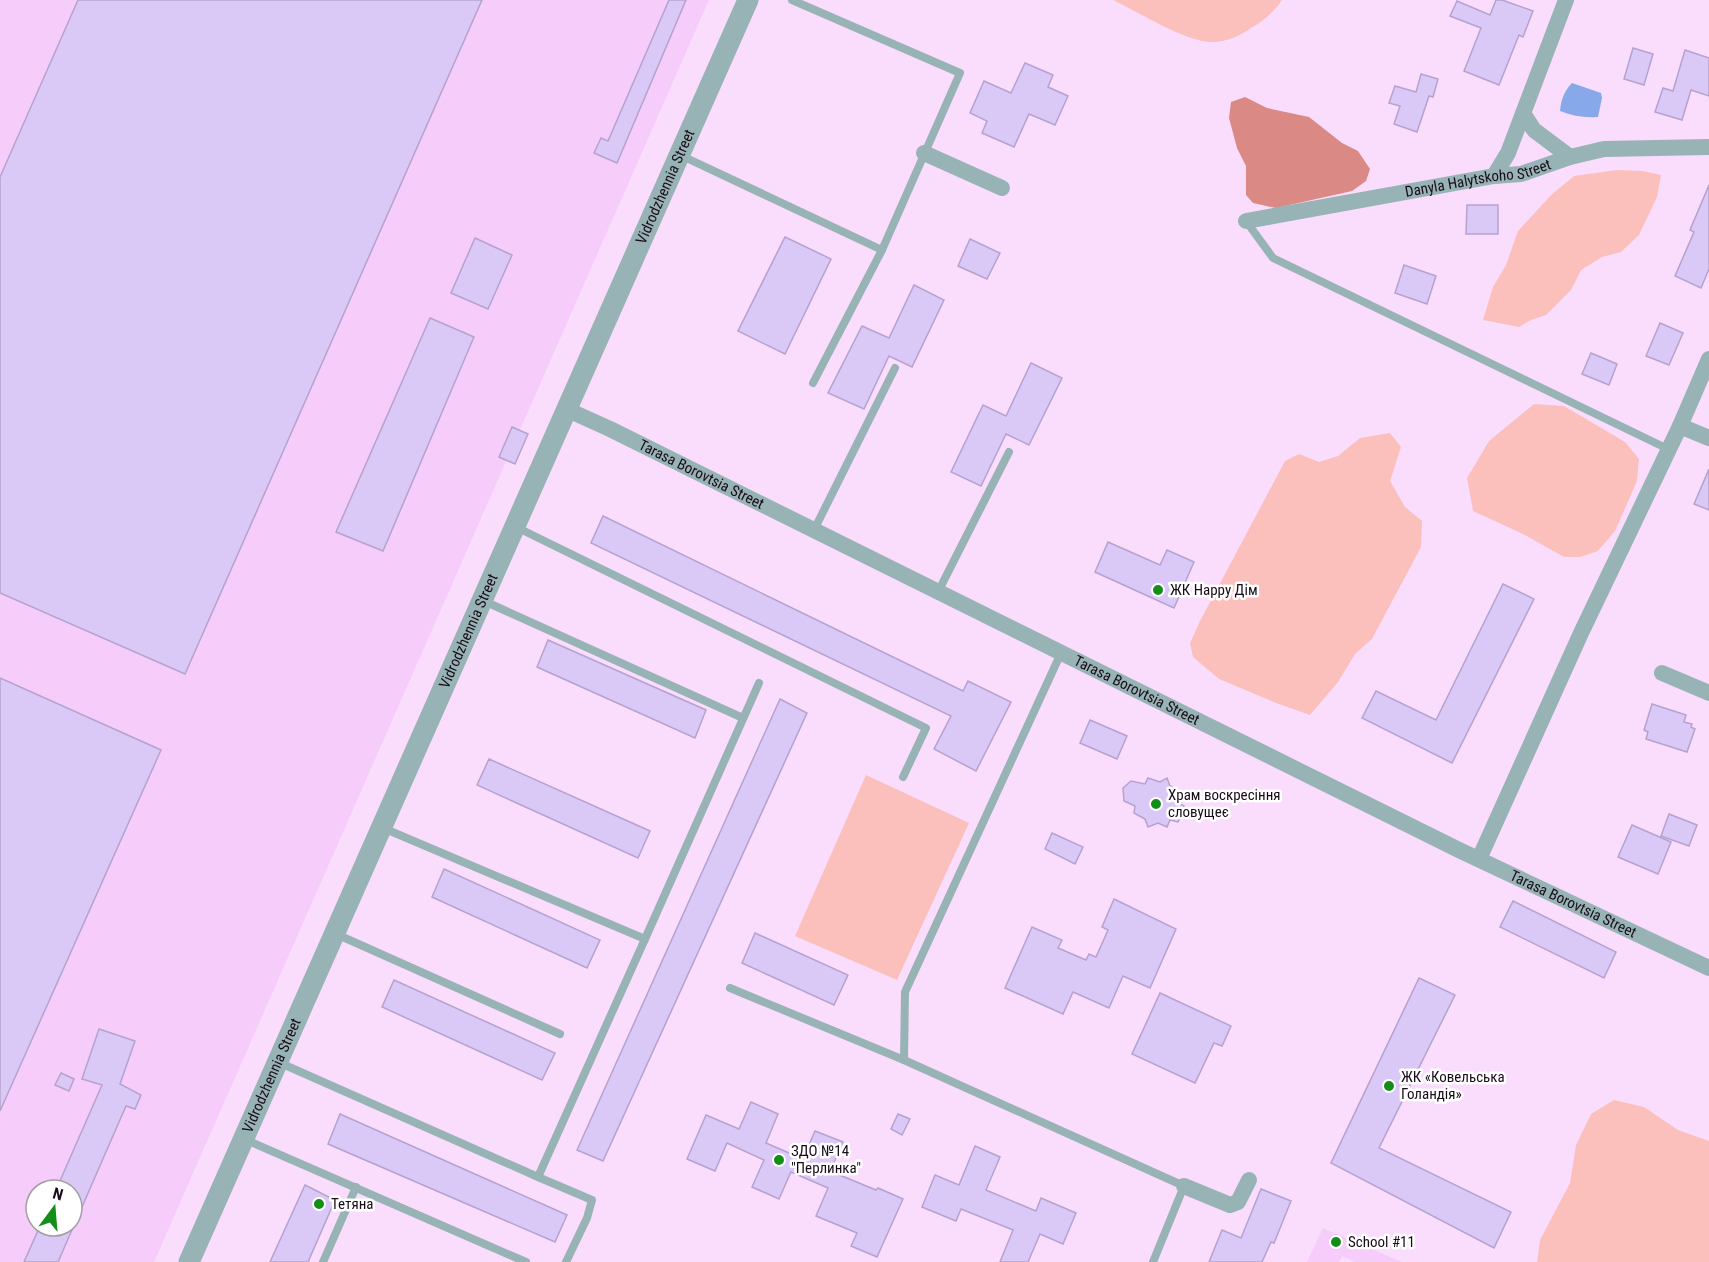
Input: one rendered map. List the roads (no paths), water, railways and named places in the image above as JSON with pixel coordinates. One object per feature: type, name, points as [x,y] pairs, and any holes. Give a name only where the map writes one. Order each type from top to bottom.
[{"type":"street","name":"Vidrodzhennia Street","points":[[189,1262],[748,0]]},
{"type":"street","points":[[1494,176],[1508,153],[1566,0]]},
{"type":"street","points":[[1523,113],[1534,130],[1570,157]]},
{"type":"street","name":"Danyla Halytskoho Street","points":[[1246,220],[1494,176],[1521,174],[1570,157],[1604,149],[1709,147]]},
{"type":"street","points":[[924,153],[1002,188]]},
{"type":"street","points":[[1479,859],[1709,359]]},
{"type":"street","name":"Tarasa Borovtsia Street","points":[[568,410],[1479,859],[1709,968]]},
{"type":"street","points":[[1680,426],[1709,438]]},
{"type":"street","points":[[1662,673],[1709,693]]},
{"type":"street","points":[[1184,1186],[1230,1205],[1238,1203],[1249,1180]]},
{"type":"lane","points":[[792,0],[960,73],[882,250],[813,383]]},
{"type":"lane","points":[[679,155],[882,250]]},
{"type":"lane","points":[[1246,220],[1273,258],[1668,449]]},
{"type":"lane","points":[[814,530],[895,368]]},
{"type":"lane","points":[[937,592],[1009,452]]},
{"type":"lane","points":[[514,526],[926,728],[903,777]]},
{"type":"lane","points":[[481,600],[743,718]]},
{"type":"lane","points":[[904,1060],[905,992],[1061,653]]},
{"type":"lane","points":[[538,1177],[759,683]]},
{"type":"lane","points":[[382,827],[645,939]]},
{"type":"lane","points":[[335,933],[560,1034]]},
{"type":"lane","points":[[730,988],[904,1060],[1184,1186],[1153,1262]]},
{"type":"lane","points":[[278,1062],[592,1200],[587,1218],[566,1262]]},
{"type":"lane","points":[[244,1138],[526,1262]]},
{"type":"lane","points":[[323,1262],[356,1187]]},
{"type":"water","points":[[1572,83],[1601,93],[1598,117],[1579,116],[1560,111],[1563,96]]},
{"type":"place","name":"ЖК Happy Дім","points":[[1158,590]]},
{"type":"place","name":"Храм воскресіння словущеє","points":[[1156,804]]},
{"type":"place","name":"ЖК «Ковельська Голандія»","points":[[1389,1086]]},
{"type":"place","name":"ЗДО №14 \"Перлинка\"","points":[[779,1160]]},
{"type":"place","name":"Тетяна","points":[[319,1204]]},
{"type":"place","name":"School #11","points":[[1336,1242]]}]
